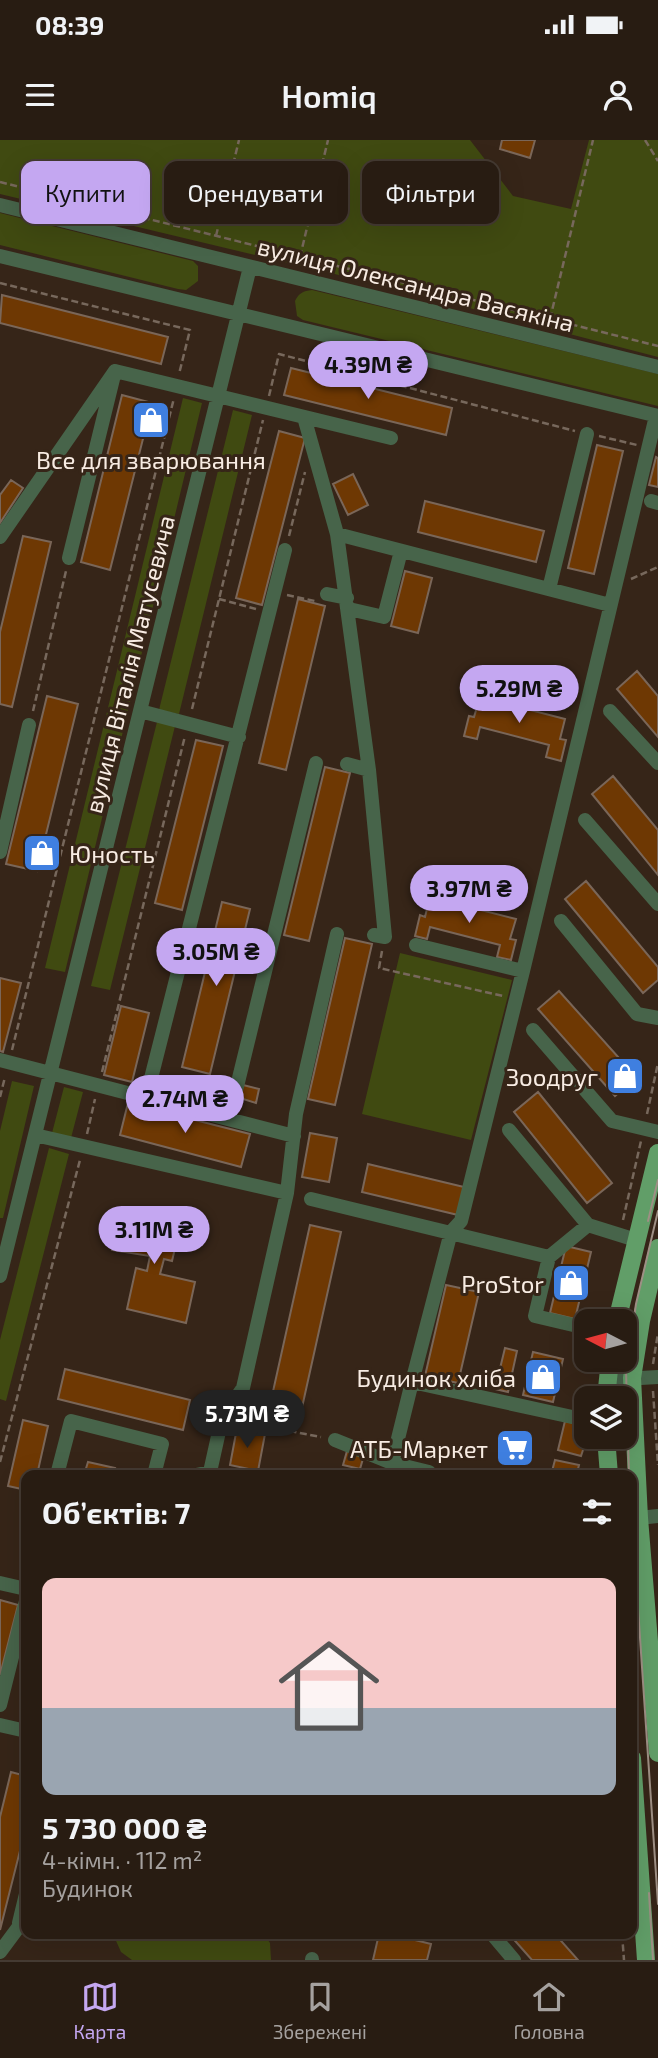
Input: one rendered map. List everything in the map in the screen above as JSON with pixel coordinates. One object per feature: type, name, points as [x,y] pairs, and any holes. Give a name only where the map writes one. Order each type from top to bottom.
[{"type":"main road","points":[[619,1309],[628,1238],[658,1153]]},
{"type":"main road","points":[[637,1470],[632,1378],[641,1321],[658,1248]]},
{"type":"main road","points":[[607,1449],[609,1470]]},
{"type":"main road","points":[[637,1478],[639,1518],[651,1591],[658,1753]]},
{"type":"main road","points":[[637,1899],[638,1932],[646,1960]]},
{"type":"street","name":"вулиця Олександра Васякіна","points":[[0,205],[658,367]]},
{"type":"street","points":[[0,256],[657,416],[461,1221],[451,1232],[392,1463]]},
{"type":"street","name":"вулиця Віталія Матусевича","points":[[0,1276],[4,1243],[35,1135],[250,267]]},
{"type":"street","points":[[115,371],[266,408],[310,425],[391,438]]},
{"type":"street","points":[[0,537],[115,371]]},
{"type":"street","points":[[69,558],[115,371]]},
{"type":"street","points":[[310,425],[337,534],[348,603],[369,770],[379,936]]},
{"type":"street","points":[[549,589],[587,434]]},
{"type":"street","points":[[337,534],[610,605]]},
{"type":"street","points":[[146,1098],[285,550]]},
{"type":"street","points":[[325,598],[348,603],[384,617],[401,551]]},
{"type":"street","points":[[140,711],[239,737]]},
{"type":"street","points":[[610,711],[658,763]]},
{"type":"street","points":[[0,852],[3,827],[30,724]]},
{"type":"street","points":[[229,1119],[316,763]]},
{"type":"street","points":[[347,765],[369,770]]},
{"type":"street","points":[[585,820],[658,904]]},
{"type":"street","points":[[561,921],[637,1014],[658,1018]]},
{"type":"street","points":[[205,1470],[222,1418],[243,1388],[287,1193],[296,1114],[337,934]]},
{"type":"street","points":[[416,945],[523,971]]},
{"type":"street","points":[[533,1030],[612,1121],[651,1130]]},
{"type":"street","points":[[4,1061],[294,1136]]},
{"type":"street","points":[[509,1130],[588,1225],[628,1238]]},
{"type":"street","points":[[35,1135],[287,1193]]},
{"type":"street","points":[[311,1199],[549,1257]]},
{"type":"street","points":[[574,1325],[535,1316],[549,1257],[588,1225]]},
{"type":"street","points":[[613,1386],[632,1378],[655,1378]]},
{"type":"street","points":[[412,1382],[574,1417]]},
{"type":"street","points":[[58,1470],[71,1421],[162,1444],[155,1470]]},
{"type":"street","points":[[335,1440],[392,1463],[418,1470]]},
{"type":"street","points":[[639,1518],[658,1516]]},
{"type":"street","points":[[0,1583],[21,1588]]},
{"type":"street","points":[[0,1705],[21,1621]]},
{"type":"street","points":[[0,1725],[21,1730]]},
{"type":"street","points":[[0,1952],[21,1923]]},
{"type":"street","points":[[496,1939],[514,1960]]},
{"type":"path","points":[[216,236],[239,140]]},
{"type":"path","points":[[300,257],[328,140]]},
{"type":"path","points":[[550,319],[593,140]]},
{"type":"path","points":[[645,140],[658,161]]},
{"type":"path","points":[[0,182],[658,346]]},
{"type":"path","points":[[0,283],[190,330],[4,1061],[0,1097]]},
{"type":"path","points":[[0,1462],[84,1147],[279,354],[648,448]]},
{"type":"path","points":[[285,550],[306,470]]},
{"type":"path","points":[[30,724],[69,558]]},
{"type":"path","points":[[615,585],[658,567]]},
{"type":"path","points":[[274,592],[325,598]]},
{"type":"path","points":[[219,599],[269,612]]},
{"type":"path","points":[[379,936],[379,968],[516,999]]},
{"type":"path","points":[[628,1238],[651,1130],[658,1063]]},
{"type":"path","points":[[658,1333],[654,1352],[658,1465]]},
{"type":"path","points":[[222,1418],[335,1440]]},
{"type":"path","points":[[622,1939],[624,1960]]},
{"type":"green space","points":[[0,140],[470,140],[486,161],[362,161],[362,224],[499,224],[499,178],[513,196],[571,209],[589,140],[658,140],[658,357],[385,286],[126,224],[150,224],[150,161],[21,161],[21,199],[0,194]]},
{"type":"green space","points":[[0,213],[21,218],[21,224],[44,224],[193,261],[198,266],[198,281],[186,290],[178,289],[0,245]]},
{"type":"green space","points":[[312,290],[658,374],[658,406],[303,320],[297,316],[295,301],[302,293]]},
{"type":"green space","points":[[183,398],[202,403],[65,972],[45,968]]},
{"type":"green space","points":[[233,410],[252,415],[179,714],[159,710]]},
{"type":"green space","points":[[157,722],[175,726],[110,990],[91,986]]},
{"type":"green space","points":[[400,953],[512,980],[471,1140],[362,1114]]},
{"type":"green space","points":[[12,1081],[34,1086],[3,1218],[0,1218],[0,1131]]},
{"type":"green space","points":[[64,1087],[83,1092],[71,1138],[52,1133]]},
{"type":"green space","points":[[49,1148],[69,1154],[6,1401],[0,1399],[0,1340]]},
{"type":"green space","points":[[115,1939],[267,1939],[271,1960],[132,1960],[121,1952]]},
{"type":"building","points":[[502,140],[535,140],[530,158],[500,149]]},
{"type":"building","points":[[2,295],[168,337],[161,364],[0,323]]},
{"type":"building","points":[[291,368],[452,408],[446,435],[284,395]]},
{"type":"building","points":[[122,395],[152,403],[110,570],[81,562]]},
{"type":"building","points":[[279,431],[305,438],[262,605],[236,598]]},
{"type":"building","points":[[597,445],[623,451],[594,574],[568,568]]},
{"type":"building","points":[[656,457],[658,458],[658,487],[649,485]]},
{"type":"building","points":[[353,474],[368,505],[348,515],[333,484]]},
{"type":"building","points":[[11,480],[23,488],[0,523],[0,495]]},
{"type":"building","points":[[425,501],[544,531],[536,562],[418,532]]},
{"type":"building","points":[[23,536],[51,542],[12,707],[0,704],[0,632]]},
{"type":"building","points":[[405,571],[432,578],[418,633],[391,626]]},
{"type":"building","points":[[298,599],[325,606],[286,770],[259,763]]},
{"type":"building","points":[[637,671],[658,696],[658,737],[617,689]]},
{"type":"building","points":[[47,696],[78,704],[37,871],[6,864]]},
{"type":"building","points":[[480,697],[565,719],[560,739],[566,740],[561,761],[546,757],[549,745],[480,727],[477,739],[464,736],[469,716],[474,717]]},
{"type":"building","points":[[196,740],[223,746],[182,910],[155,903]]},
{"type":"building","points":[[325,767],[350,773],[309,941],[284,935]]},
{"type":"building","points":[[613,776],[658,830],[658,875],[592,794]]},
{"type":"building","points":[[586,881],[658,967],[658,980],[643,993],[565,899]]},
{"type":"building","points":[[430,897],[516,919],[510,939],[516,940],[511,960],[497,957],[500,945],[430,927],[427,939],[415,936],[420,915],[425,917]]},
{"type":"building","points":[[222,902],[250,909],[210,1074],[182,1067]]},
{"type":"building","points":[[345,938],[372,944],[335,1105],[308,1099]]},
{"type":"building","points":[[0,978],[21,983],[3,1052],[0,1051]]},
{"type":"building","points":[[559,991],[636,1077],[615,1096],[538,1009]]},
{"type":"building","points":[[121,1006],[149,1013],[132,1082],[104,1075]]},
{"type":"building","points":[[243,1085],[259,1089],[256,1103],[240,1098]]},
{"type":"building","points":[[538,1092],[612,1183],[587,1203],[514,1112]]},
{"type":"building","points":[[128,1103],[250,1134],[241,1167],[120,1135]]},
{"type":"building","points":[[310,1133],[337,1138],[329,1182],[302,1177]]},
{"type":"building","points":[[368,1164],[464,1187],[458,1215],[362,1192]]},
{"type":"building","points":[[121,1209],[181,1223],[172,1261],[164,1259],[160,1274],[195,1282],[186,1323],[127,1309],[136,1268],[147,1271],[150,1256],[112,1250]]},
{"type":"building","points":[[310,1225],[341,1232],[299,1421],[268,1414]]},
{"type":"building","name":"ProStor","points":[[566,1246],[591,1252],[577,1309],[574,1309],[574,1319],[550,1313]]},
{"type":"building","points":[[446,1285],[479,1292],[458,1383],[425,1376]]},
{"type":"building","points":[[505,1348],[517,1351],[508,1392],[495,1389]]},
{"type":"building","name":"Будинок хліба","points":[[533,1352],[563,1359],[553,1402],[523,1395]]},
{"type":"building","points":[[65,1369],[190,1400],[183,1430],[58,1399]]},
{"type":"building","points":[[23,1420],[48,1426],[38,1470],[21,1470],[21,1489],[8,1486]]},
{"type":"building","points":[[565,1421],[574,1423],[574,1449],[583,1449],[581,1456],[558,1450]]},
{"type":"building","points":[[237,1428],[265,1434],[258,1470],[230,1465]]},
{"type":"building","points":[[347,1451],[364,1455],[360,1469],[343,1465]]},
{"type":"building","points":[[555,1460],[579,1465],[578,1470],[552,1470]]},
{"type":"building","points":[[88,1462],[115,1468],[114,1470],[86,1470]]},
{"type":"building","points":[[0,1600],[18,1605],[0,1675]]},
{"type":"building","points":[[11,1772],[21,1775],[21,1847],[0,1930],[0,1817]]},
{"type":"building","points":[[378,1939],[411,1939],[431,1944],[427,1960],[373,1960]]},
{"type":"building","points":[[513,1939],[559,1939],[578,1960],[532,1960]]},
{"type":"tram line","points":[[648,1221],[658,1180]]},
{"type":"tram line","points":[[629,1470],[626,1370],[636,1304],[658,1211]]},
{"type":"tram line","points":[[637,1593],[658,1904]]},
{"type":"tram line","points":[[649,1893],[653,1960]]},
{"type":"place","name":"Все для зварювання","points":[[151,420]]},
{"type":"place","name":"Юность","points":[[42,853]]},
{"type":"place","name":"Зоодруг","points":[[625,1076]]},
{"type":"place","name":"ProStor","points":[[571,1283]]},
{"type":"place","name":"Будинок хліба","points":[[543,1377]]},
{"type":"place","name":"АТБ-Маркет","points":[[515,1448]]}]
